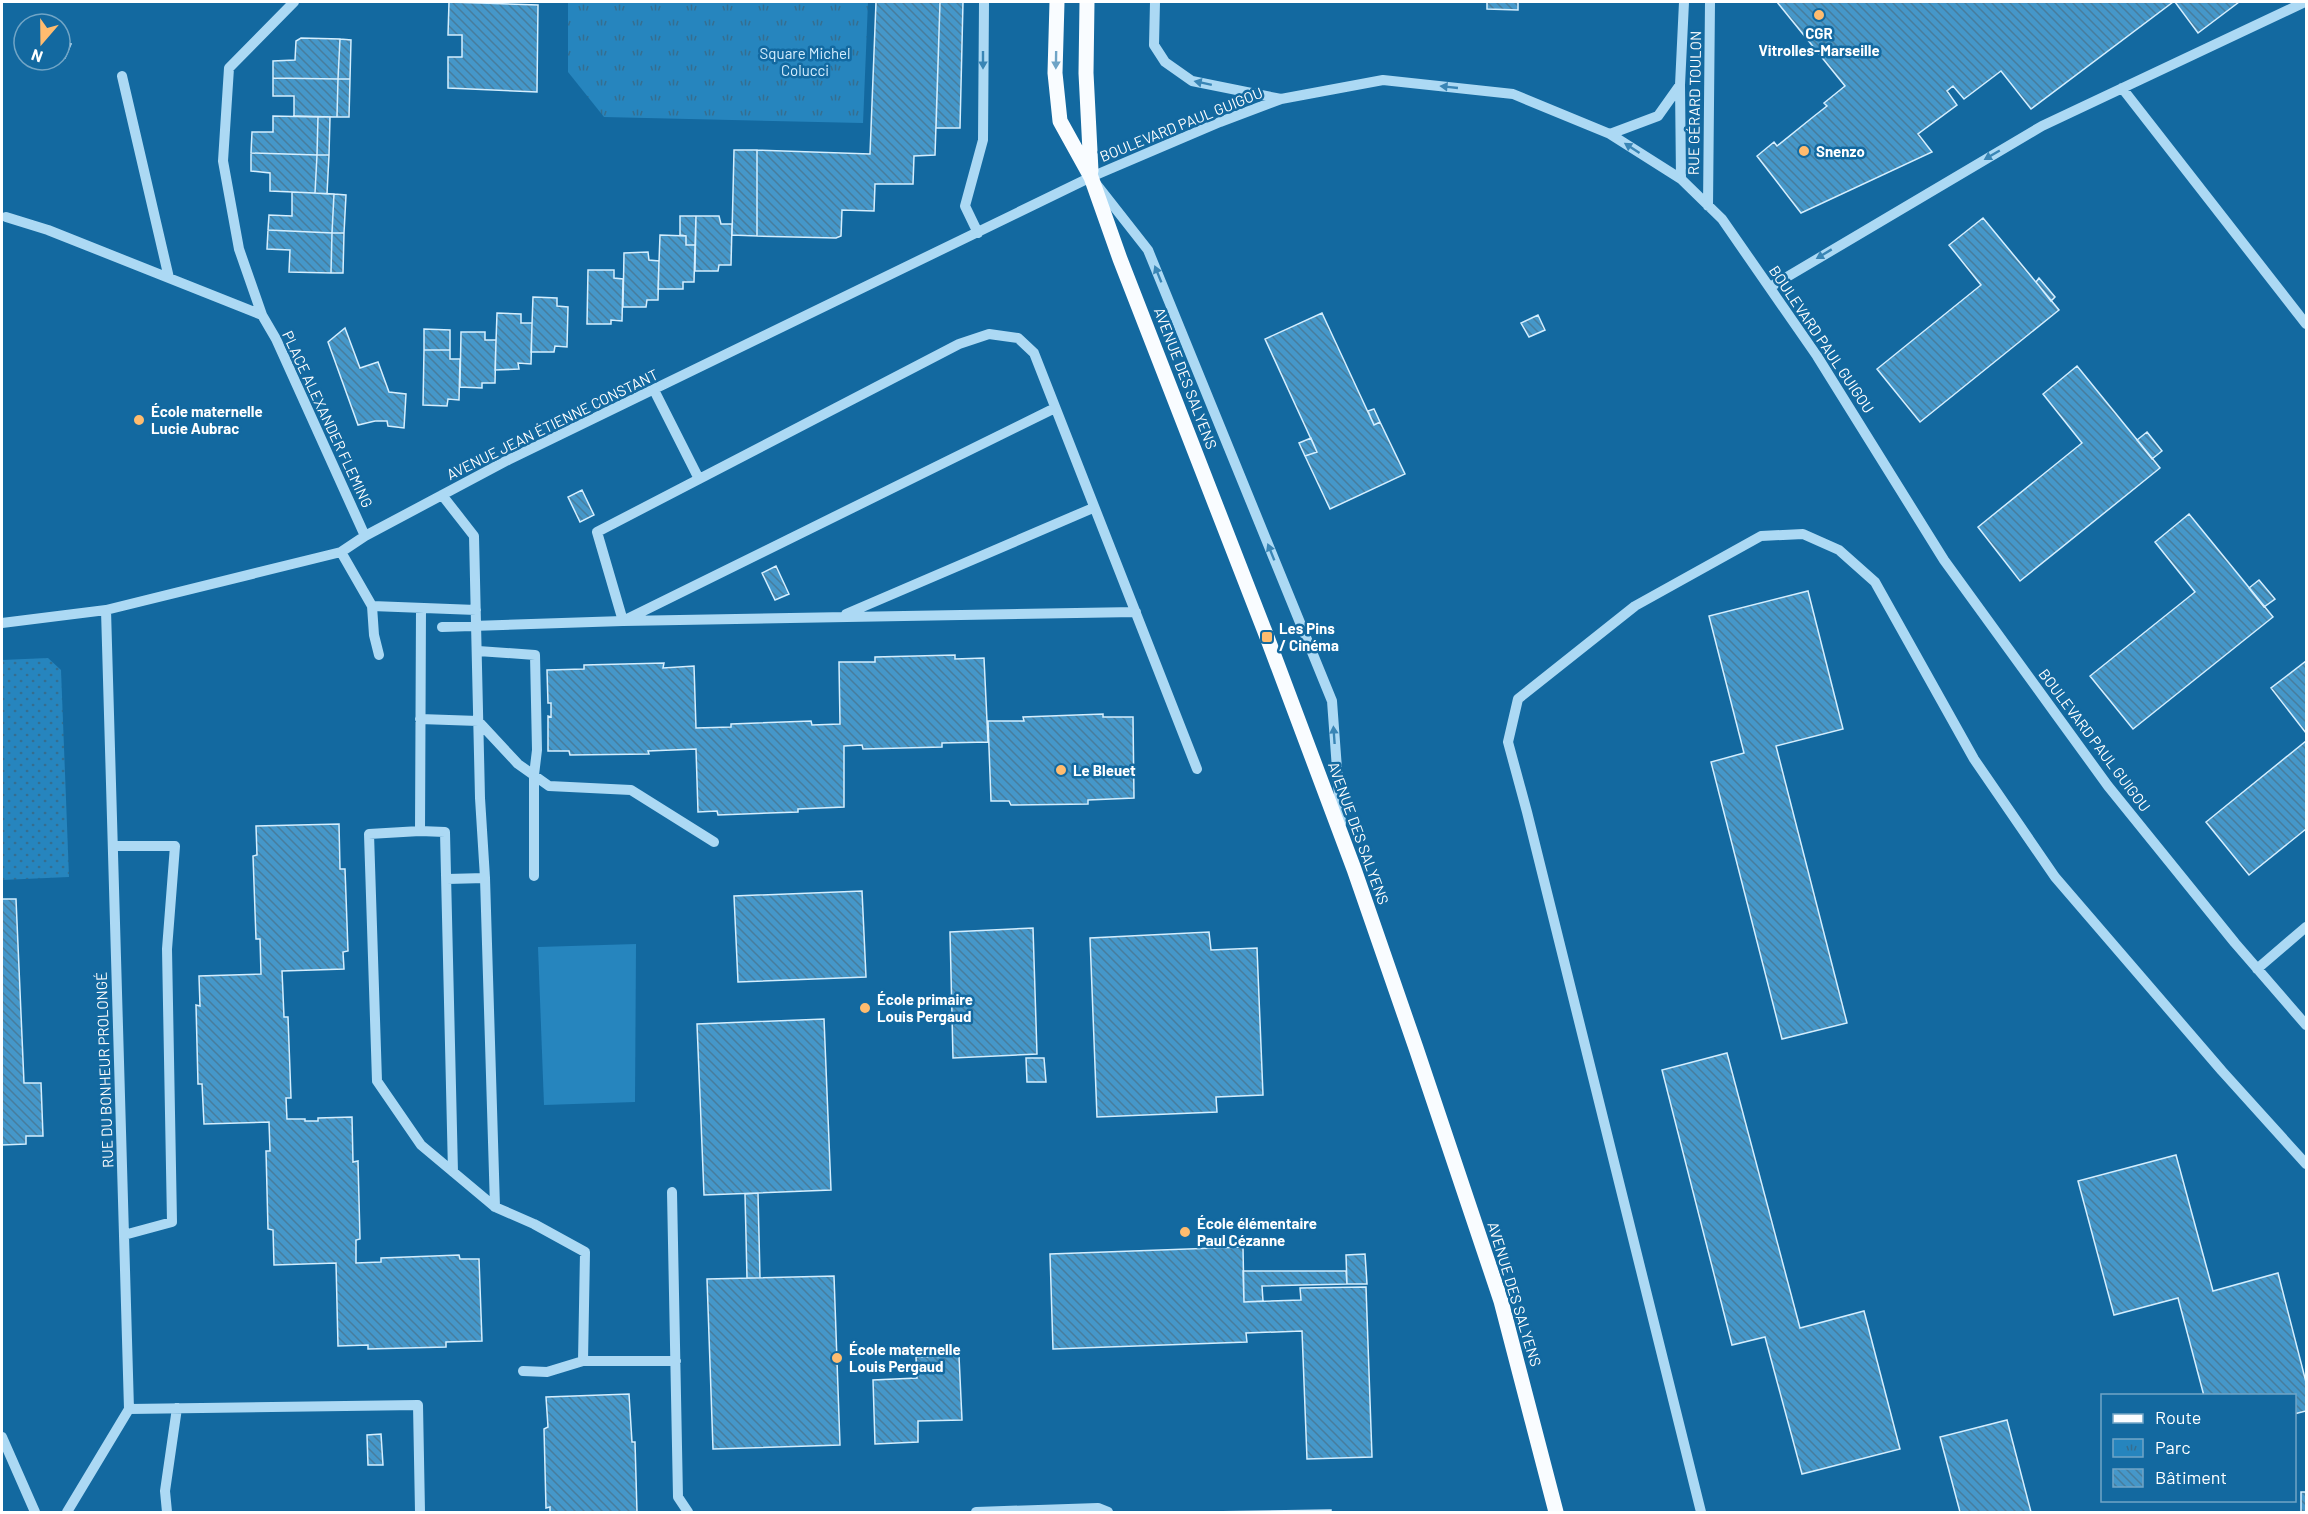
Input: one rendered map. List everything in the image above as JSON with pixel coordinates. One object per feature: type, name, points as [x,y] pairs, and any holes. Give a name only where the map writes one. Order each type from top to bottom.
[{"type":"main road","points":[[1057,2],[1055,73],[1060,121],[1091,177]]},
{"type":"main road","points":[[1087,2],[1086,73],[1091,177]]},
{"type":"main road","name":"AVENUE DES SALYENS","points":[[1091,177],[1120,259],[1342,835],[1501,1301],[1556,1512]]},
{"type":"street","name":"PLACE ALEXANDER FLEMING","points":[[294,2],[229,68],[223,161],[239,249],[262,315],[276,339],[364,536]]},
{"type":"street","points":[[978,232],[965,206],[983,140],[984,2]]},
{"type":"street","points":[[1155,2],[1154,45],[1165,62],[1191,81],[1281,99]]},
{"type":"street","name":"RUE GÉRARD TOULON","points":[[1681,179],[1680,85],[1684,2]]},
{"type":"street","name":"RUE GÉRARD TOULON","points":[[1708,206],[1710,2]]},
{"type":"street","points":[[1770,287],[2042,126],[2305,2]]},
{"type":"street","points":[[122,76],[169,278]]},
{"type":"street","name":"BOULEVARD PAUL GUIGOU","points":[[1091,177],[1220,122],[1281,99],[1383,80],[1513,94],[1610,134],[1681,179],[1722,219],[1770,287],[1826,370],[1944,560],[2108,786],[2257,969],[2307,1025]]},
{"type":"street","name":"RUE GÉRARD TOULON","points":[[1610,134],[1658,116],[1680,85]]},
{"type":"street","points":[[2122,88],[2307,324]]},
{"type":"street","points":[[1091,177],[1148,250],[1332,700],[1342,835]]},
{"type":"street","name":"AVENUE JEAN ÉTIENNE CONSTANT","points":[[2,623],[106,610],[341,552],[364,536],[508,460],[1091,177]]},
{"type":"street","points":[[6,217],[48,230],[262,315]]},
{"type":"street","points":[[623,621],[597,532],[959,344],[989,334],[1018,338],[1034,353],[1197,769]]},
{"type":"street","points":[[654,390],[699,479]]},
{"type":"street","points":[[623,621],[1055,408]]},
{"type":"street","points":[[442,495],[474,536],[495,1208]]},
{"type":"street","points":[[841,617],[1093,508]]},
{"type":"street","points":[[1701,1512],[1508,742],[1518,699],[1635,606],[1761,536],[1803,534],[1839,550],[1875,582],[1974,759],[2055,877],[2222,1071],[2307,1164]]},
{"type":"street","points":[[341,552],[372,606],[378,655]]},
{"type":"street","points":[[372,606],[476,610]]},
{"type":"street","points":[[420,831],[421,608]]},
{"type":"street","name":"RUE DU BONHEUR PROLONGÉ","points":[[106,610],[129,1409]]},
{"type":"street","points":[[442,627],[623,621],[1136,612]]},
{"type":"street","points":[[478,651],[535,655],[537,750],[534,775],[534,876]]},
{"type":"street","points":[[420,718],[478,721],[518,764],[549,786],[631,790],[714,842]]},
{"type":"street","points":[[453,1172],[446,832],[369,834],[377,1081],[421,1145],[495,1208],[534,1224],[585,1252],[583,1361]]},
{"type":"street","points":[[113,846],[175,846],[167,949],[172,1222],[124,1235]]},
{"type":"street","points":[[447,879],[485,878]]},
{"type":"street","points":[[2257,969],[2307,927]]},
{"type":"street","points":[[672,1192],[678,1497],[688,1512]]},
{"type":"street","points":[[523,1371],[547,1372],[583,1361],[676,1360]]},
{"type":"street","points":[[67,1512],[129,1409],[418,1405],[420,1512]]},
{"type":"street","points":[[167,1512],[165,1491],[177,1408]]},
{"type":"street","points":[[2,1437],[35,1512]]},
{"type":"street","points":[[976,1512],[1098,1508],[1108,1512]]},
{"type":"green space","name":"Square Michel Colucci","points":[[568,2],[868,2],[863,123],[604,117],[568,72]]},
{"type":"green space","points":[[48,658],[61,670],[69,877],[2,880],[2,660]]},
{"type":"green space","points":[[636,944],[635,1102],[544,1105],[538,947]]},
{"type":"building","points":[[449,2],[538,5],[537,92],[448,88],[448,57],[462,57],[462,35],[448,35]]},
{"type":"building","points":[[876,2],[940,2],[935,155],[914,156],[913,184],[875,184],[874,211],[842,210],[841,236],[836,238],[757,236],[757,150],[870,154]]},
{"type":"building","points":[[940,2],[963,2],[960,128],[936,128]]},
{"type":"building","points":[[1487,2],[1518,2],[1518,10],[1487,9]]},
{"type":"building","points":[[1777,2],[2173,2],[2031,109],[2001,71],[1964,99],[1953,86],[1947,91],[1957,105],[1918,134],[1932,152],[1801,213],[1757,156],[1774,142],[1777,146],[1827,106],[1824,103],[1845,86]]},
{"type":"building","points":[[2175,2],[2239,2],[2198,33]]},
{"type":"building","points":[[301,38],[340,39],[338,79],[273,78],[273,61],[295,60],[296,41]]},
{"type":"building","points":[[340,39],[351,40],[350,79],[338,79]]},
{"type":"building","points":[[273,78],[338,79],[337,117],[294,116],[294,96],[273,96]]},
{"type":"building","points":[[338,79],[350,79],[349,117],[337,117]]},
{"type":"building","points":[[273,116],[318,117],[317,155],[251,153],[252,132],[273,132]]},
{"type":"building","points":[[318,117],[330,117],[329,155],[317,155]]},
{"type":"building","points":[[734,150],[757,150],[757,236],[732,235]]},
{"type":"building","points":[[251,153],[317,155],[315,193],[270,191],[270,173],[251,171]]},
{"type":"building","points":[[317,155],[329,155],[327,194],[315,193]]},
{"type":"building","points":[[292,192],[334,194],[332,233],[268,230],[269,215],[292,216]]},
{"type":"building","points":[[334,194],[346,195],[344,233],[332,233]]},
{"type":"building","points":[[680,216],[696,216],[695,245],[686,245],[686,236],[680,235]]},
{"type":"building","points":[[696,216],[719,216],[721,224],[732,224],[731,265],[719,265],[718,271],[695,271]]},
{"type":"building","points":[[1983,218],[2059,310],[1920,422],[1877,369],[1981,285],[1949,245]]},
{"type":"building","points":[[268,230],[332,233],[331,273],[289,272],[290,250],[267,249]]},
{"type":"building","points":[[332,233],[344,233],[343,273],[331,273]]},
{"type":"building","points":[[660,235],[686,236],[686,245],[695,245],[694,282],[683,282],[683,289],[658,289]]},
{"type":"building","points":[[648,252],[649,260],[659,261],[658,300],[647,300],[646,307],[623,307],[624,253]]},
{"type":"building","points":[[588,270],[614,270],[614,278],[623,279],[622,321],[611,320],[611,324],[587,324]]},
{"type":"building","points":[[2039,278],[2055,297],[2051,301],[2036,282]]},
{"type":"building","points":[[533,297],[557,298],[557,306],[568,307],[567,347],[555,346],[554,352],[531,352]]},
{"type":"building","points":[[497,313],[521,314],[521,323],[532,323],[531,364],[518,363],[519,369],[495,370]]},
{"type":"building","points":[[1322,313],[1374,425],[1380,422],[1405,474],[1330,509],[1305,456],[1317,452],[1265,339]]},
{"type":"building","points":[[1538,315],[1545,330],[1529,337],[1521,323]]},
{"type":"building","points":[[345,328],[360,368],[378,362],[389,392],[406,394],[404,428],[388,426],[387,421],[358,425],[328,342]]},
{"type":"building","points":[[424,329],[450,330],[450,350],[424,350]]},
{"type":"building","points":[[461,332],[485,332],[485,340],[496,340],[495,383],[482,383],[482,388],[460,387]]},
{"type":"building","points":[[424,350],[450,350],[450,359],[460,359],[459,400],[448,399],[447,406],[423,405]]},
{"type":"building","points":[[2077,366],[2160,468],[2020,581],[1978,527],[2082,443],[2043,394]]},
{"type":"building","points":[[1374,409],[1380,422],[1374,425],[1368,411]]},
{"type":"building","points":[[2147,432],[2162,451],[2152,459],[2137,440]]},
{"type":"building","points":[[1311,438],[1317,452],[1305,456],[1299,443]]},
{"type":"building","points":[[582,490],[594,515],[580,522],[568,497]]},
{"type":"building","points":[[2189,514],[2273,617],[2133,729],[2090,676],[2195,592],[2155,542]]},
{"type":"building","points":[[776,566],[789,594],[775,600],[762,573]]},
{"type":"building","points":[[2259,580],[2275,599],[2264,607],[2249,588]]},
{"type":"building","points":[[1808,591],[1843,729],[1776,746],[1847,1023],[1782,1039],[1711,762],[1744,753],[1709,616]]},
{"type":"building","points":[[955,655],[955,659],[984,658],[988,742],[942,743],[942,747],[863,749],[862,745],[844,746],[844,807],[798,809],[798,812],[718,815],[717,811],[698,812],[696,749],[648,751],[649,754],[570,755],[569,751],[548,751],[548,716],[551,717],[551,703],[548,703],[547,670],[584,669],[584,665],[664,663],[663,668],[694,666],[696,728],[731,727],[731,724],[811,721],[812,725],[840,724],[839,662],[875,662],[875,657]]},
{"type":"building","points":[[2306,661],[2306,733],[2271,688]]},
{"type":"building","name":"Le Bleuet","points":[[1103,714],[1103,717],[1133,717],[1134,798],[1088,800],[1088,804],[1011,805],[1009,801],[991,801],[988,721],[1024,721],[1023,717]]},
{"type":"building","points":[[2306,741],[2306,829],[2249,875],[2206,822]]},
{"type":"building","points":[[339,824],[340,869],[345,869],[348,951],[343,952],[344,969],[282,971],[284,1017],[288,1017],[291,1098],[286,1098],[287,1119],[318,1121],[318,1118],[352,1117],[353,1162],[358,1161],[360,1239],[356,1240],[356,1263],[381,1262],[381,1258],[459,1255],[460,1259],[479,1259],[482,1341],[446,1342],[446,1347],[368,1349],[368,1345],[338,1346],[336,1263],[274,1265],[273,1230],[268,1229],[266,1151],[270,1151],[269,1122],[204,1124],[202,1084],[198,1084],[196,1005],[200,1006],[199,976],[261,974],[260,939],[256,939],[253,856],[257,855],[256,826]]},
{"type":"building","points":[[862,891],[866,977],[738,982],[734,896]]},
{"type":"building","points":[[2,899],[16,899],[24,1083],[41,1083],[43,1136],[26,1136],[26,1144],[2,1145]]},
{"type":"building","points":[[1033,928],[1037,1054],[953,1058],[950,932]]},
{"type":"building","points":[[1209,932],[1211,950],[1257,948],[1263,1095],[1216,1097],[1217,1112],[1097,1117],[1090,938]]},
{"type":"building","points":[[824,1019],[831,1190],[704,1195],[697,1024]]},
{"type":"building","points":[[1727,1053],[1800,1328],[1864,1311],[1900,1449],[1802,1474],[1765,1337],[1732,1345],[1662,1070]]},
{"type":"building","points":[[1026,1058],[1044,1058],[1046,1082],[1027,1082]]},
{"type":"building","points":[[2176,1155],[2213,1291],[2278,1273],[2306,1382],[2306,1411],[2296,1414],[2296,1394],[2203,1394],[2178,1298],[2114,1315],[2078,1181]]},
{"type":"building","points":[[758,1193],[760,1278],[747,1278],[745,1194]]},
{"type":"building","points":[[1243,1247],[1244,1302],[1301,1300],[1300,1288],[1366,1287],[1372,1457],[1307,1459],[1302,1331],[1246,1333],[1247,1342],[1053,1349],[1050,1254]]},
{"type":"building","points":[[1365,1254],[1367,1284],[1347,1284],[1346,1255]]},
{"type":"building","points":[[1243,1271],[1346,1271],[1347,1284],[1262,1286],[1263,1301],[1244,1302]]},
{"type":"building","points":[[834,1276],[840,1445],[713,1449],[707,1279]]},
{"type":"building","points":[[959,1356],[962,1420],[918,1421],[918,1442],[875,1444],[873,1380],[917,1378],[916,1357]]},
{"type":"building","points":[[629,1394],[632,1442],[635,1442],[637,1512],[550,1512],[550,1507],[546,1508],[544,1429],[548,1427],[546,1397]]},
{"type":"building","points":[[2007,1420],[2031,1512],[1960,1512],[1940,1437]]},
{"type":"building","points":[[381,1434],[383,1465],[368,1465],[367,1435]]},
{"type":"building","points":[[2301,1492],[2306,1492],[2306,1512],[2301,1512]]},
{"type":"building","points":[[1331,1510],[1331,1512],[1206,1512]]},
{"type":"place","name":"CGR Vitrolles-Marseille","points":[[1819,15]]},
{"type":"place","name":"Snenzo","points":[[1804,151]]},
{"type":"place","name":"École maternelle Lucie Aubrac","points":[[139,420]]},
{"type":"place","name":"Les Pins / Cinéma","points":[[1267,637]]},
{"type":"place","name":"Le Bleuet","points":[[1061,770]]},
{"type":"place","name":"École primaire Louis Pergaud","points":[[865,1008]]},
{"type":"place","name":"École élémentaire Paul Cézanne","points":[[1185,1232]]},
{"type":"place","name":"École maternelle Louis Pergaud","points":[[837,1358]]}]
